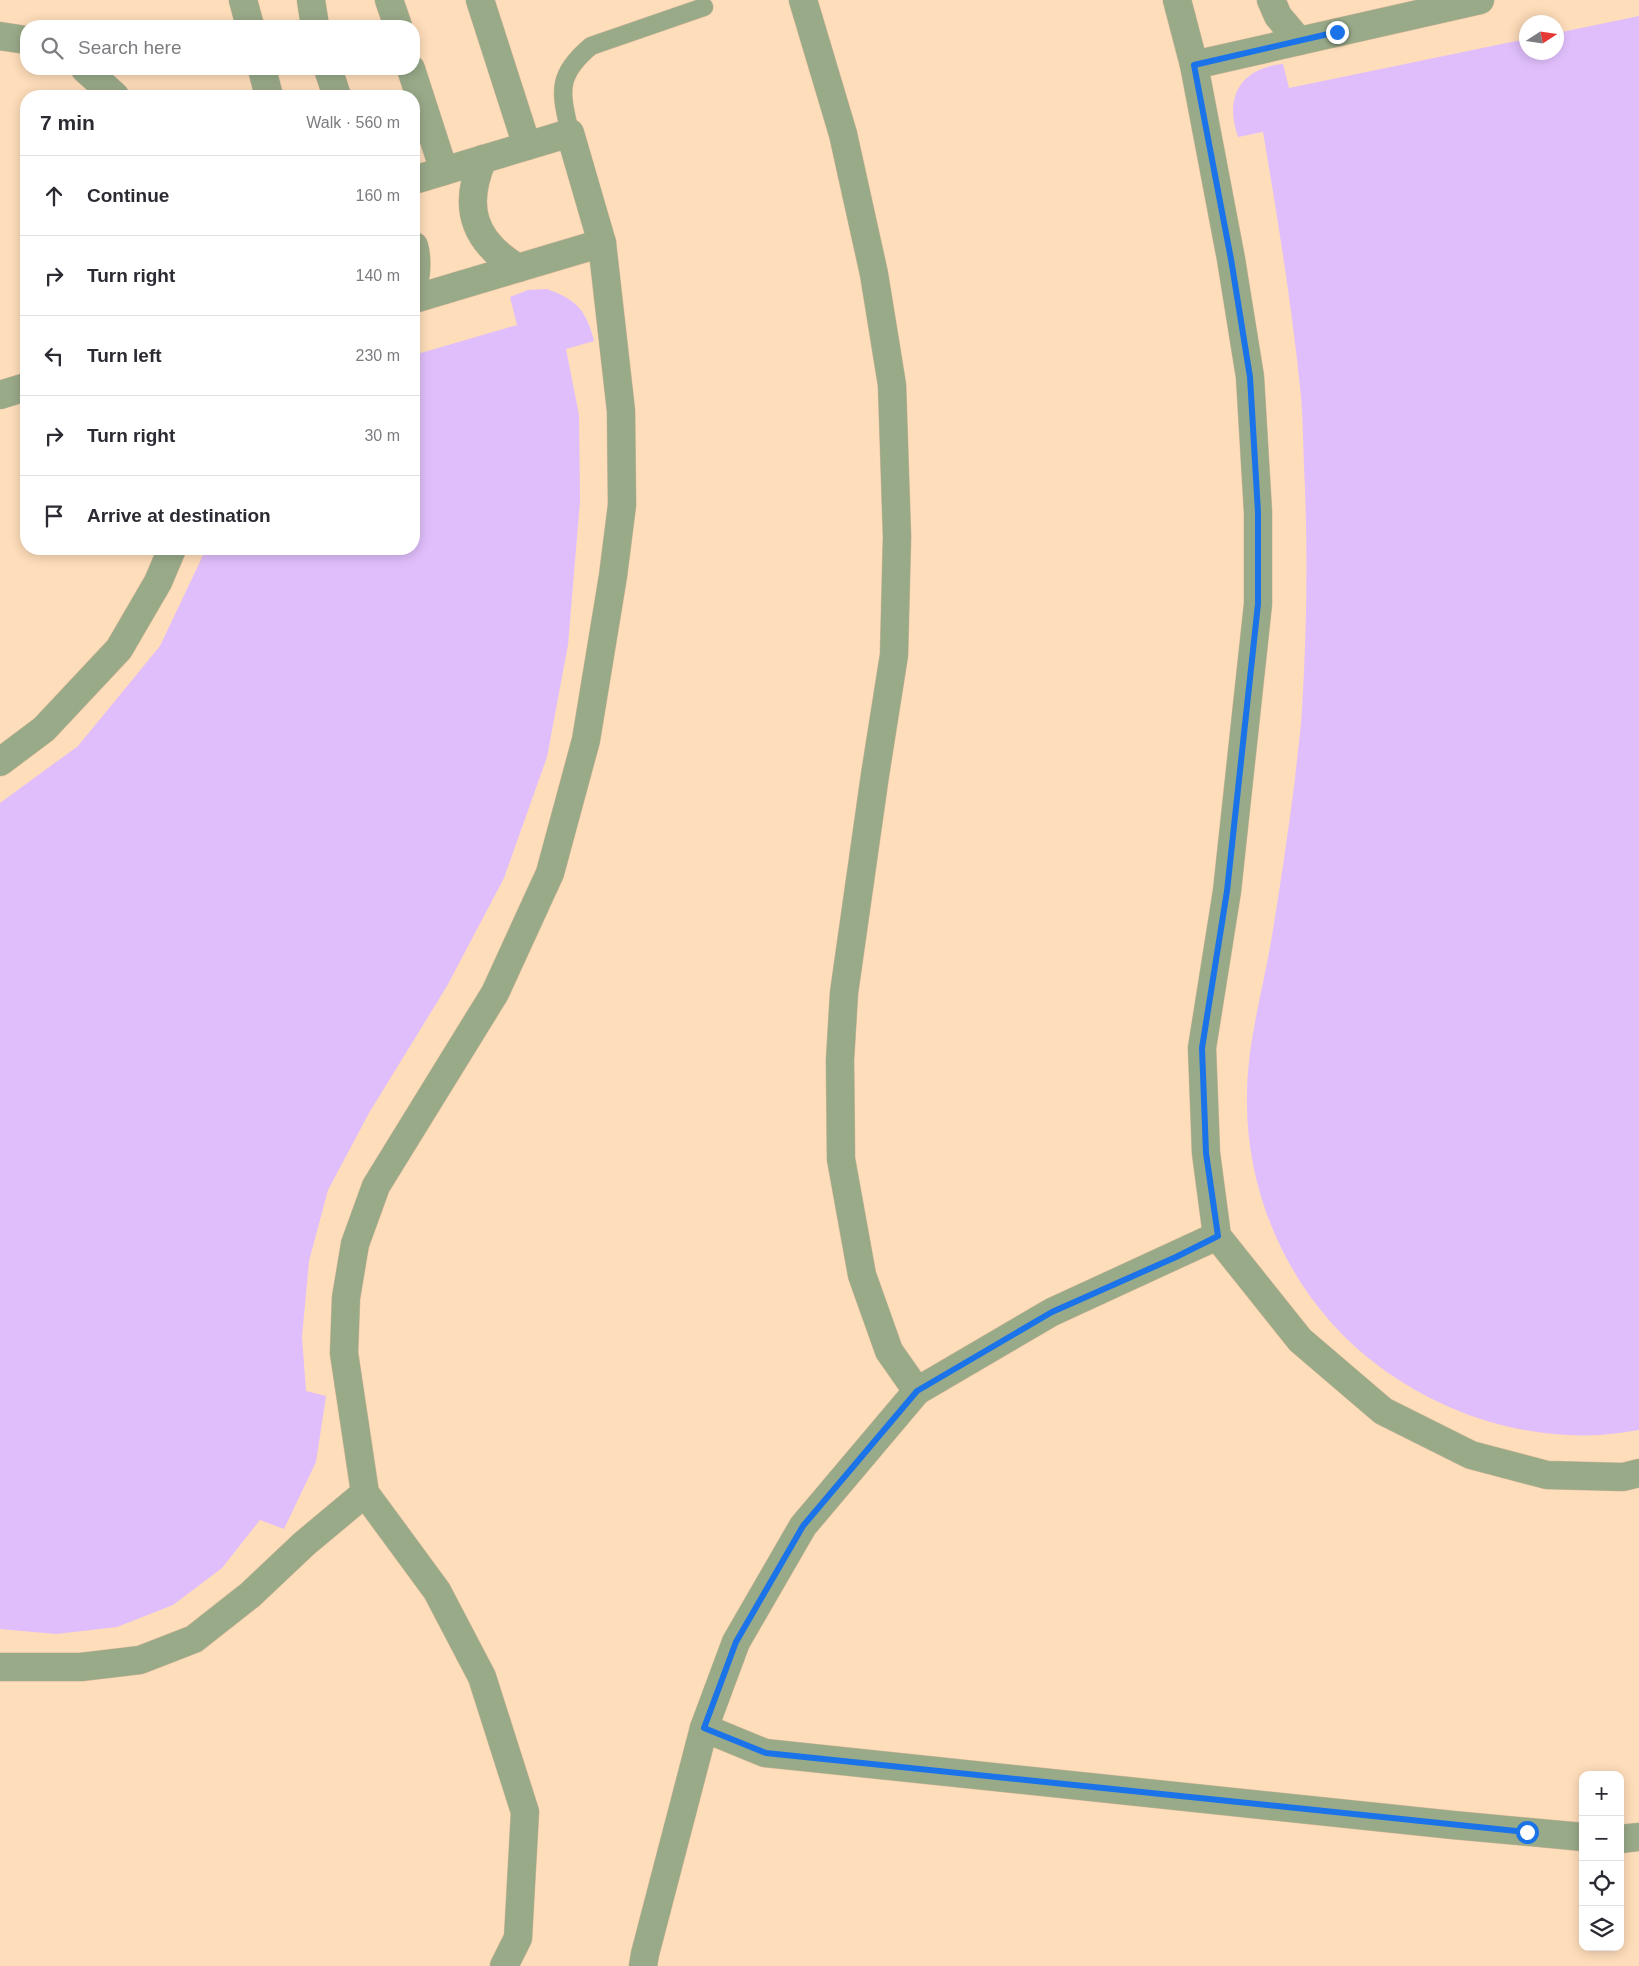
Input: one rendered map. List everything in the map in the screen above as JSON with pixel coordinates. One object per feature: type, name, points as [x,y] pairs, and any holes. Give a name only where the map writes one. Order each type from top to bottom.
[{"type":"street","points":[[243,0],[248,20]]},
{"type":"street","points":[[311,0],[314,20]]},
{"type":"street","points":[[389,0],[396,20]]},
{"type":"street","points":[[480,0],[527,146]]},
{"type":"street","points":[[803,0],[843,134],[874,274],[892,385],[897,537],[894,655],[844,993],[840,1060],[841,1159],[862,1275],[889,1351],[917,1391]]},
{"type":"street","points":[[1177,0],[1194,65],[1231,259],[1250,377],[1258,512],[1258,604],[1227,891],[1202,1048],[1206,1153],[1218,1236],[1300,1340],[1384,1411],[1471,1455],[1547,1475],[1623,1477],[1639,1473]]},
{"type":"street","points":[[1271,0],[1278,16],[1299,41]]},
{"type":"street","points":[[1194,65],[1299,41],[1377,12],[1480,0]]},
{"type":"street","points":[[0,36],[20,39]]},
{"type":"street","points":[[92,75],[108,90]]},
{"type":"street","points":[[264,75],[267,90]]},
{"type":"street","points":[[330,75],[335,90]]},
{"type":"street","points":[[413,75],[418,90]]},
{"type":"street","points":[[420,97],[444,171]]},
{"type":"street","points":[[420,178],[570,133],[602,243],[622,411],[622,505],[613,576],[586,740],[550,873],[495,993],[376,1186],[355,1244],[346,1298],[344,1353],[365,1493],[437,1591],[482,1677],[525,1812],[518,1938],[504,1966]]},
{"type":"street","points":[[484,159],[475,179],[472,201],[476,222],[486,241],[500,257],[518,268]]},
{"type":"street","points":[[420,297],[602,243]]},
{"type":"street","points":[[0,395],[20,389]]},
{"type":"street","points":[[0,762],[44,729],[119,649],[158,582],[169,555]]},
{"type":"street","points":[[643,1966],[704,1728],[736,1642],[803,1526],[917,1391],[1052,1312],[1176,1257],[1218,1236]]},
{"type":"street","points":[[0,1667],[81,1667],[140,1660],[194,1639],[250,1595],[304,1544],[365,1493]]},
{"type":"street","points":[[704,1728],[766,1753],[1453,1826],[1579,1837]]},
{"type":"street","points":[[1624,1839],[1639,1837]]},
{"type":"lane","points":[[570,133],[562,96],[566,76],[576,59],[591,46],[704,7]]},
{"type":"shaded area","points":[[1639,16],[1639,1430],[1600,1435],[1541,1433],[1513,1428],[1457,1410],[1405,1384],[1380,1367],[1350,1342],[1324,1314],[1300,1282],[1281,1248],[1266,1212],[1255,1174],[1249,1135],[1247,1096],[1249,1058],[1281,881],[1300,735],[1305,648],[1306,527],[1301,396],[1284,264],[1263,132],[1238,137],[1233,110],[1235,98],[1239,87],[1246,79],[1268,67],[1283,64],[1289,88],[1519,40],[1519,60],[1564,60],[1564,32]]},
{"type":"shaded area","points":[[547,289],[573,302],[584,314],[594,341],[566,349],[579,415],[580,501],[568,645],[547,757],[504,878],[447,986],[369,1113],[328,1190],[309,1261],[302,1337],[306,1391],[326,1396],[316,1462],[284,1529],[260,1520],[222,1568],[173,1605],[117,1627],[56,1634],[0,1629],[0,803],[78,746],[160,646],[203,555],[420,555],[420,353],[517,325],[510,297],[528,290]]},
{"type":"route","points":[[1337,32],[1194,65],[1231,259],[1250,377],[1258,512],[1258,604],[1227,891],[1202,1048],[1206,1153],[1218,1236],[1176,1257],[1052,1312],[917,1391],[803,1526],[736,1642],[704,1728],[766,1753],[1453,1826],[1527,1832]]}]
